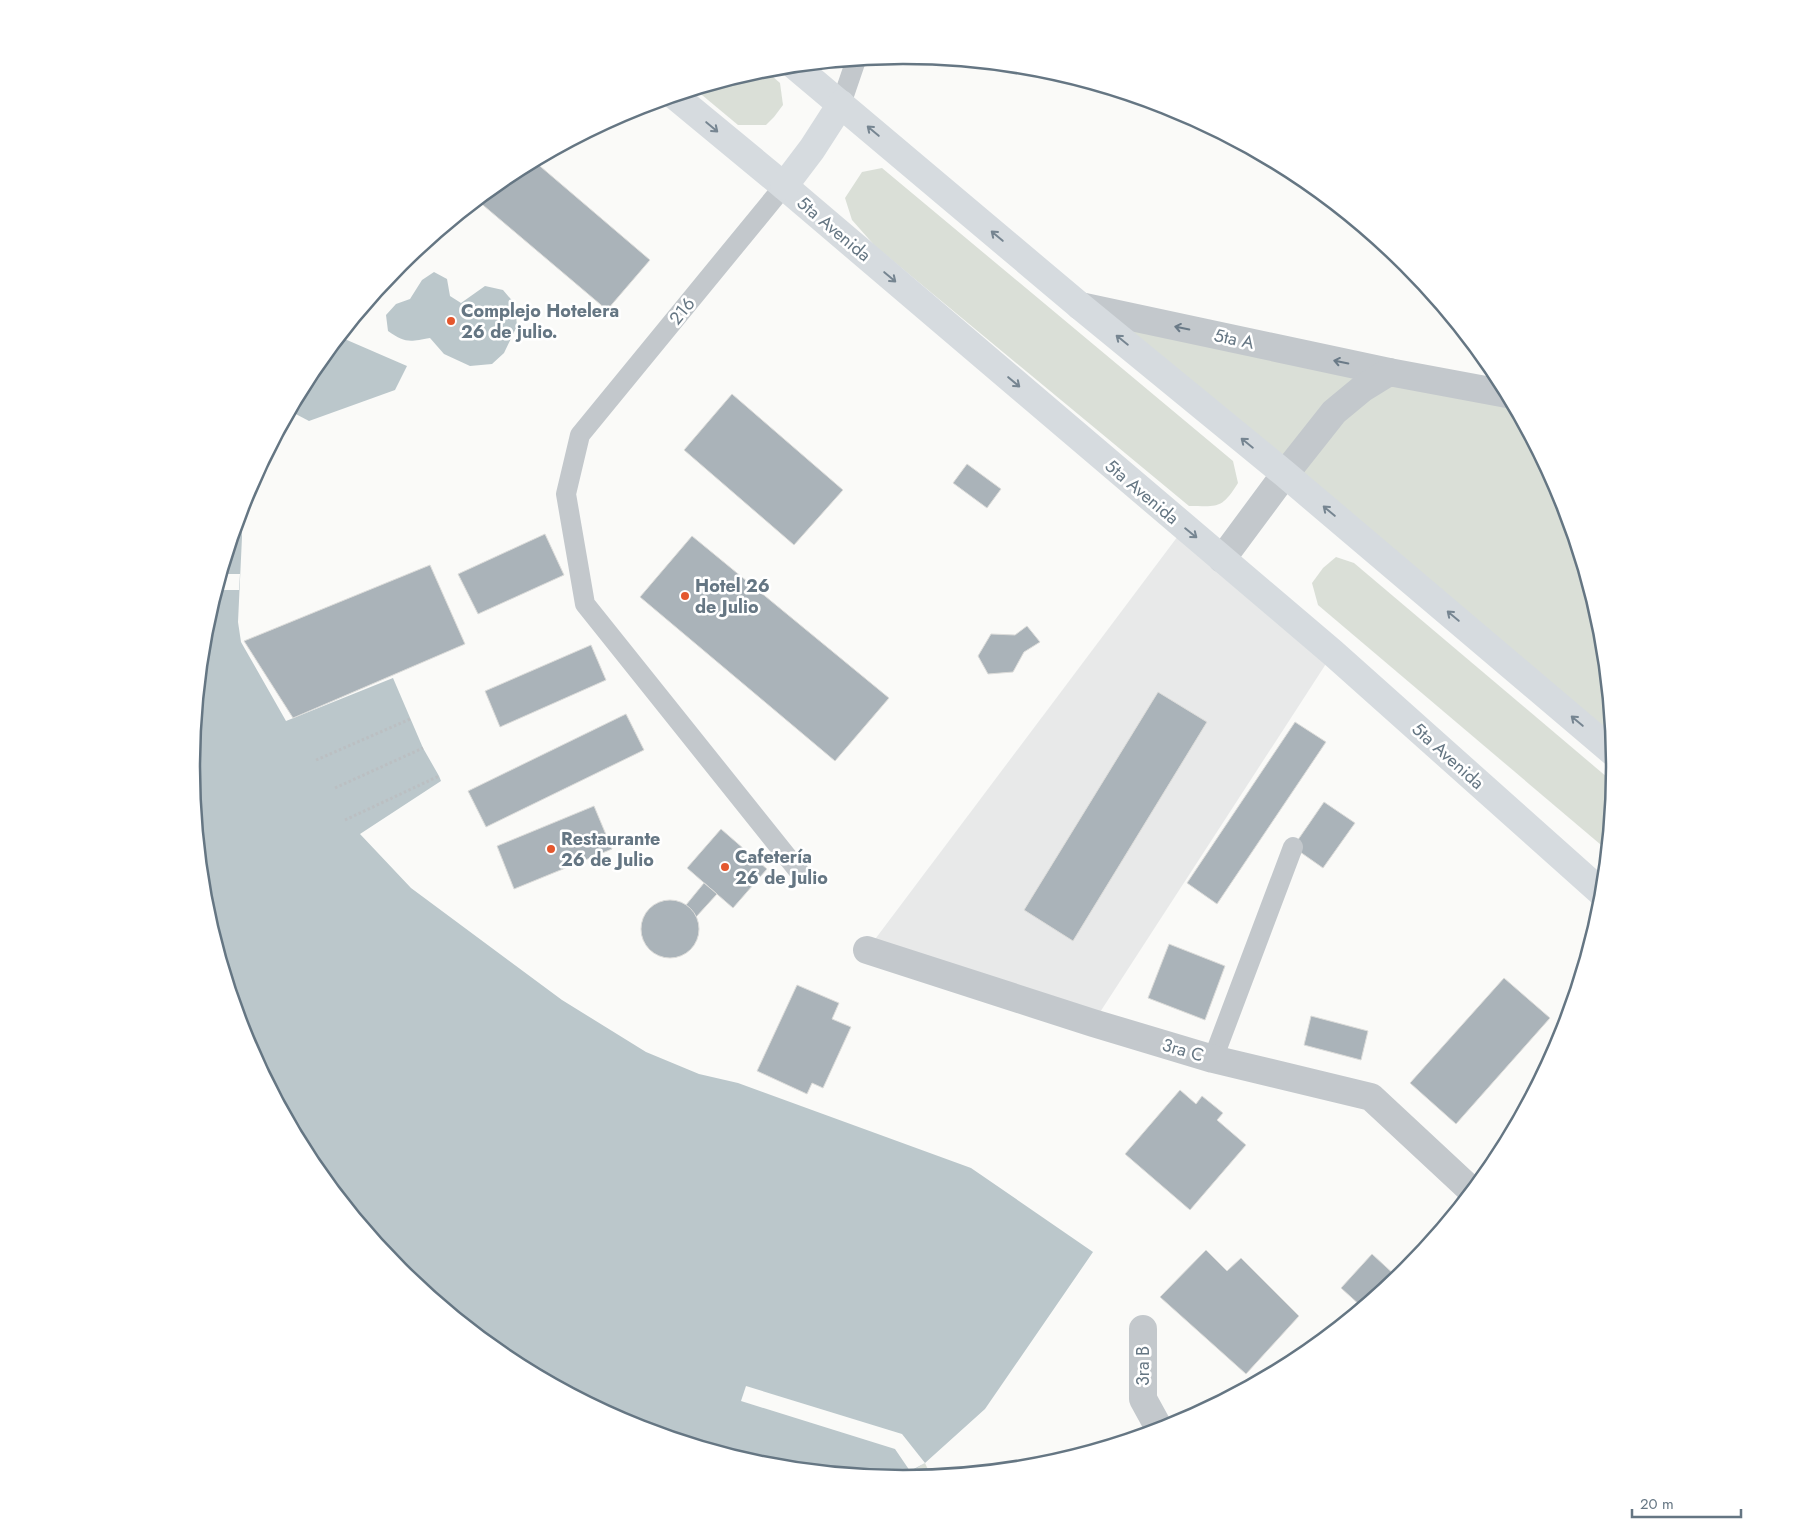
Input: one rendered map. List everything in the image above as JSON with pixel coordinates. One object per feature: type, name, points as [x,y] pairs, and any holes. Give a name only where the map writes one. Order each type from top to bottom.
[{"type":"highway","points":[[802,72],[1080,306],[1285,474],[1606,746]]},
{"type":"highway","name":"5ta Avenida","points":[[679,100],[784,186],[1333,653],[1596,888]]},
{"type":"highway","points":[[784,186],[812,149],[841,104]]},
{"type":"street","name":"5ta A","points":[[1080,306],[1389,372],[1499,392]]},
{"type":"street","points":[[1222,559],[1334,412],[1363,388],[1389,372]]},
{"type":"street","name":"3ra C","points":[[867,950],[1093,1023],[1213,1059],[1371,1097],[1467,1187]]},
{"type":"street","name":"3ra B","points":[[1143,1329],[1143,1399],[1156,1423]]},
{"type":"lane","points":[[841,104],[854,65]]},
{"type":"lane","name":"216","points":[[784,186],[580,435],[566,494],[585,604],[801,874]]},
{"type":"lane","points":[[1213,1059],[1293,847]]},
{"type":"path","points":[[316,760],[410,719]]},
{"type":"path","points":[[335,788],[423,748]]},
{"type":"path","points":[[346,820],[439,776]]},
{"type":"shaded area","points":[[772,76],[780,83],[783,105],[766,125],[738,125],[701,94]]},
{"type":"shaded area","points":[[882,168],[1233,461],[1238,483],[1227,498],[1218,505],[1189,506],[875,246],[852,220],[845,198],[862,172]]},
{"type":"shaded area","name":"Complejo Hotelera 26 de julio.","points":[[434,272],[447,279],[450,296],[461,303],[485,286],[503,290],[515,304],[517,326],[504,353],[492,364],[470,366],[444,354],[430,338],[408,341],[388,331],[386,315],[396,304],[410,299],[422,280]]},
{"type":"shaded area","points":[[1080,306],[1498,392],[1513,415],[1553,498],[1583,585],[1601,675],[1606,746]]},
{"type":"shaded area","points":[[346,339],[407,366],[395,390],[309,421],[295,414]]},
{"type":"shaded area","points":[[1184,528],[1333,653],[1093,1023],[867,950]]},
{"type":"shaded area","points":[[242,531],[238,622],[241,642],[286,721],[393,678],[423,748],[441,781],[360,834],[411,888],[562,1000],[646,1052],[699,1074],[738,1083],[971,1168],[1093,1252],[985,1409],[925,1463],[914,1470],[858,1469],[766,1457],[677,1433],[634,1417],[592,1398],[513,1352],[475,1325],[406,1264],[375,1231],[346,1195],[294,1119],[254,1036],[224,949],[206,859],[200,767],[206,675],[224,585]]},
{"type":"shaded area","points":[[1336,557],[1354,563],[1607,777],[1602,846],[1318,605],[1312,583],[1323,568]]},
{"type":"shaded area","points":[[925,1463],[928,1469],[914,1470]]},
{"type":"pier","points":[[228,574],[240,574],[239,590],[223,590]]},
{"type":"pier","points":[[746,1386],[902,1434],[925,1463],[909,1470],[895,1449],[741,1401]]},
{"type":"building","points":[[539,166],[650,260],[607,310],[482,204]]},
{"type":"building","points":[[732,394],[843,490],[794,545],[684,450]]},
{"type":"building","points":[[967,464],[1001,489],[987,508],[953,483]]},
{"type":"building","points":[[545,534],[564,575],[478,614],[458,574]]},
{"type":"building","points":[[692,536],[889,698],[835,761],[640,597]]},
{"type":"building","points":[[430,565],[465,644],[293,718],[244,641]]},
{"type":"building","points":[[1027,626],[1040,642],[1024,652],[1013,672],[988,674],[978,656],[991,634],[1015,635]]},
{"type":"building","points":[[591,645],[606,680],[500,727],[485,691]]},
{"type":"building","points":[[1158,692],[1207,722],[1073,941],[1024,910]]},
{"type":"building","points":[[626,714],[644,750],[486,827],[468,791]]},
{"type":"building","points":[[1295,722],[1326,742],[1217,904],[1187,883]]},
{"type":"building","points":[[1324,802],[1355,823],[1323,868],[1293,847]]},
{"type":"building","points":[[594,806],[612,849],[514,889],[497,846]]},
{"type":"building","points":[[721,829],[767,869],[733,908],[687,868]]},
{"type":"building","points":[[704,883],[717,894],[696,917],[686,905]]},
{"type":"building","points":[[670,900],[681,902],[691,908],[697,918],[699,929],[697,940],[691,950],[681,956],[670,958],[659,956],[649,950],[643,940],[641,929],[643,918],[649,908],[659,902]]},
{"type":"building","points":[[1169,944],[1225,966],[1205,1020],[1148,998]]},
{"type":"building","points":[[1504,978],[1550,1018],[1456,1124],[1410,1083]]},
{"type":"building","points":[[797,985],[839,1003],[832,1019],[851,1027],[823,1088],[812,1083],[807,1094],[757,1071]]},
{"type":"building","points":[[1311,1016],[1368,1031],[1361,1060],[1304,1045]]},
{"type":"building","points":[[1180,1090],[1196,1104],[1202,1096],[1223,1113],[1217,1120],[1246,1145],[1190,1210],[1125,1154]]},
{"type":"building","points":[[1206,1250],[1227,1271],[1241,1258],[1299,1316],[1246,1374],[1160,1297]]},
{"type":"building","points":[[1372,1254],[1392,1272],[1358,1303],[1341,1288]]},
{"type":"place","name":"Complejo Hotelera 26 de julio.","points":[[451,321]]},
{"type":"place","name":"Hotel 26 de Julio","points":[[685,596]]},
{"type":"place","name":"Restaurante 26 de Julio","points":[[551,849]]},
{"type":"place","name":"Cafetería 26 de Julio","points":[[725,867]]}]
